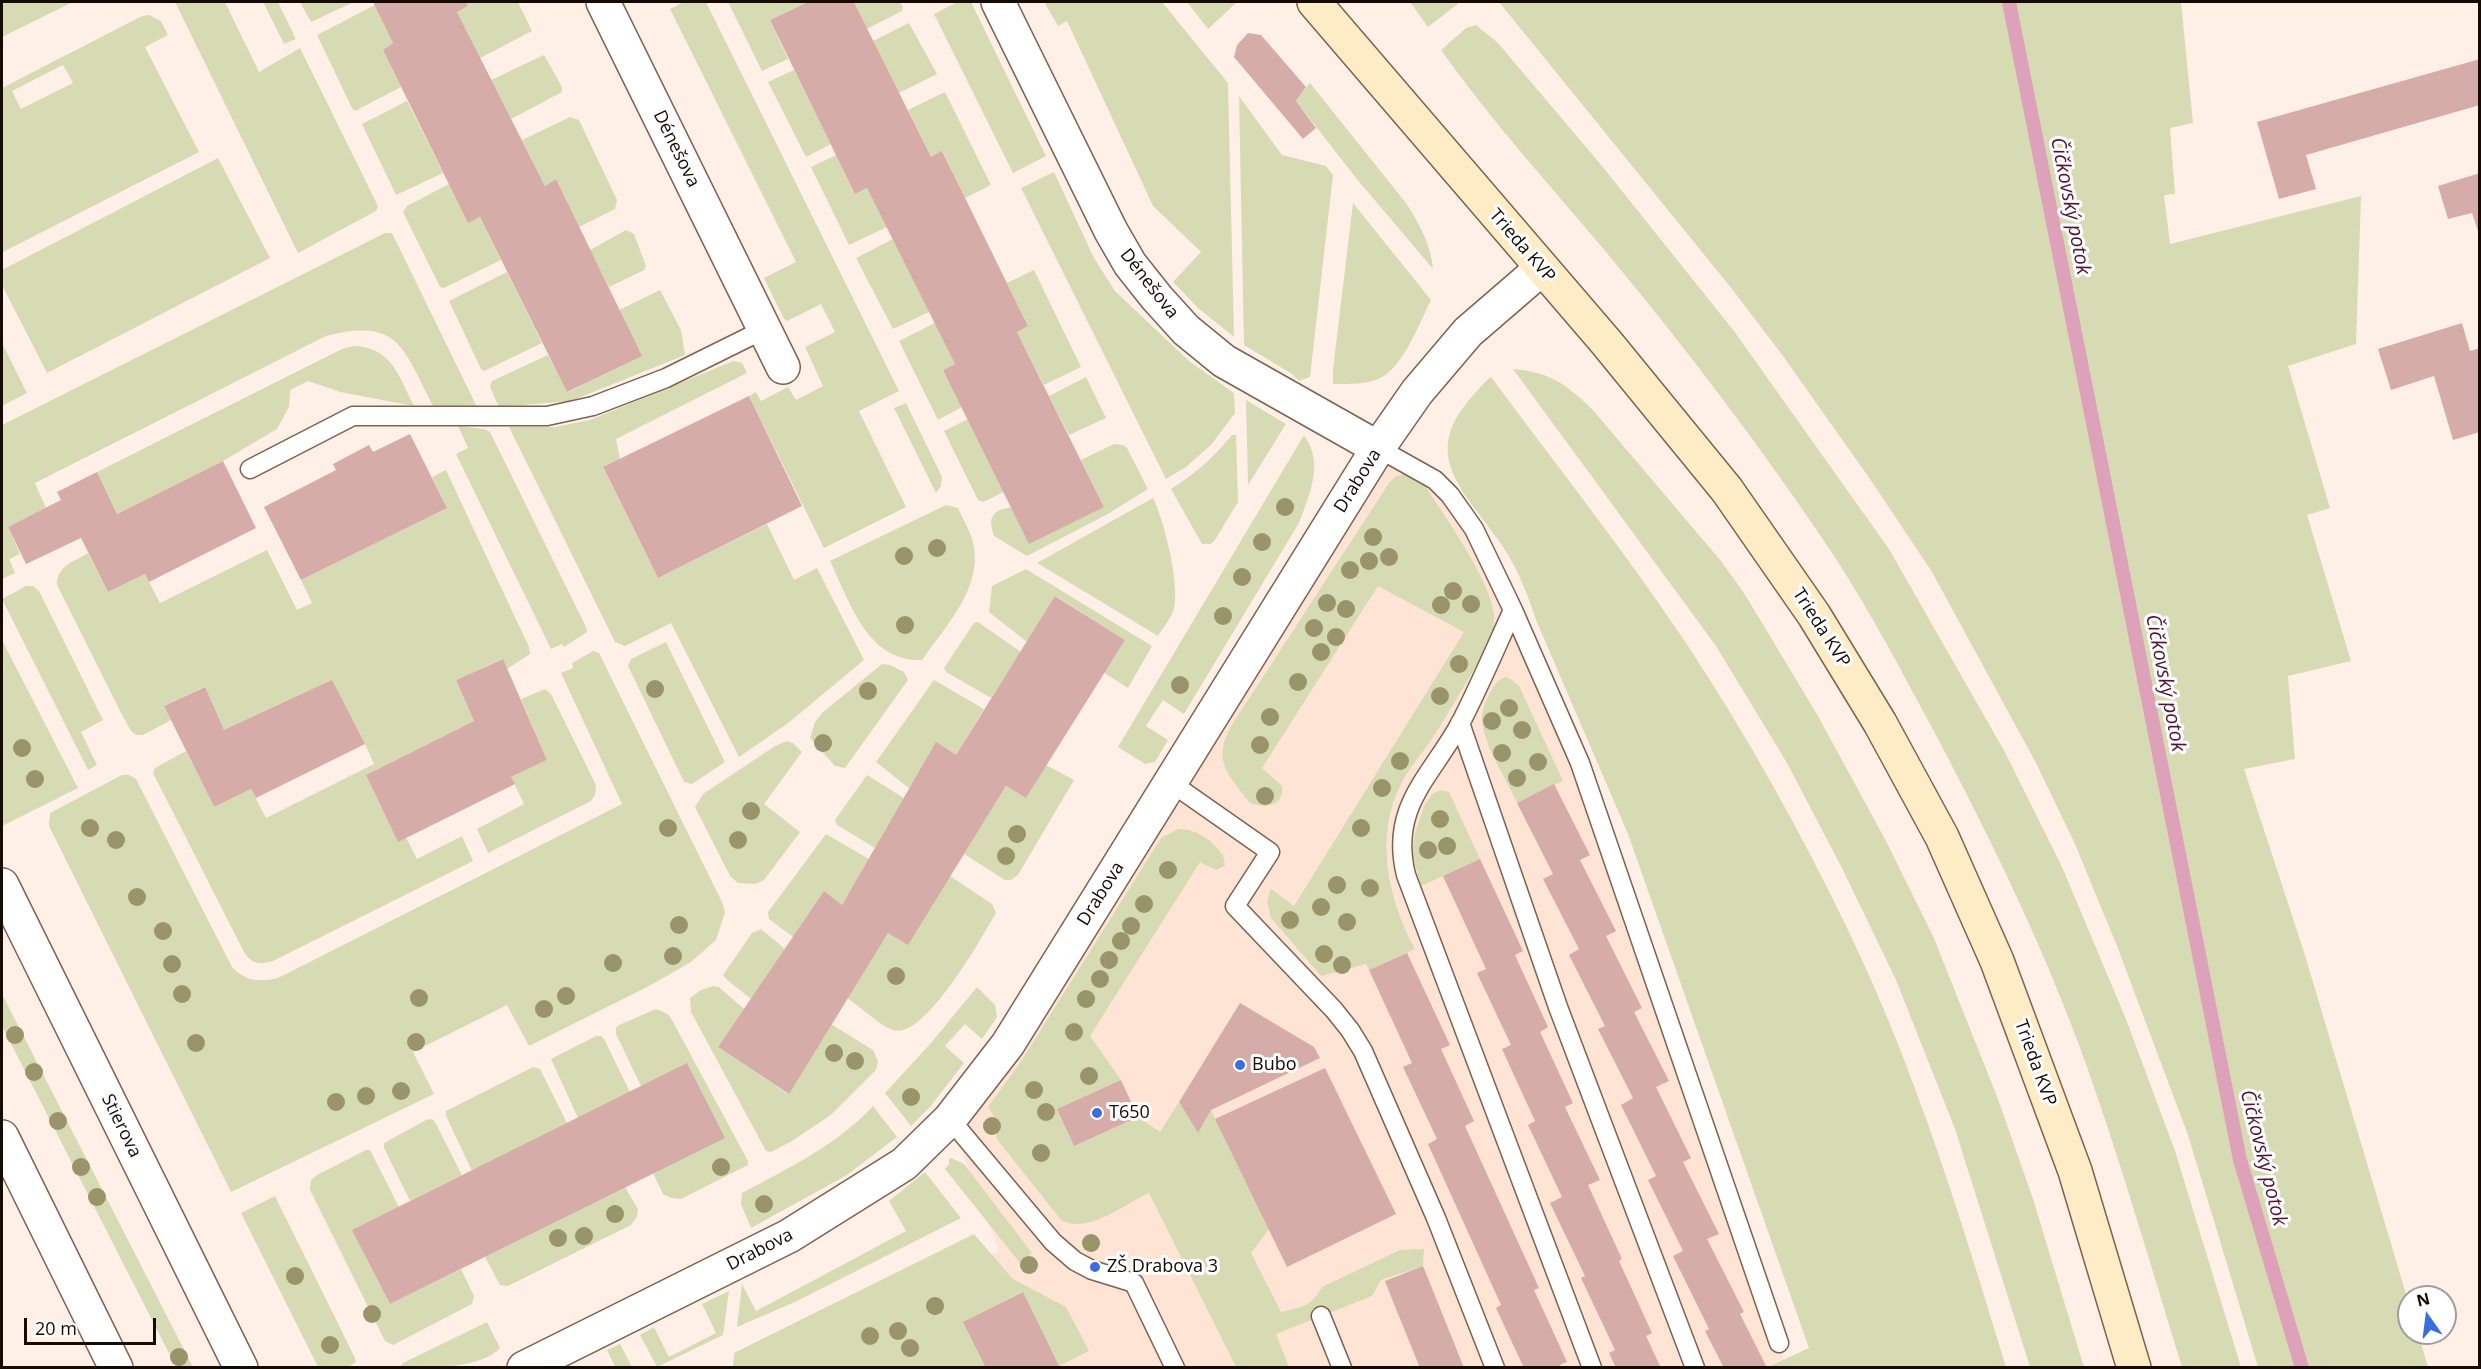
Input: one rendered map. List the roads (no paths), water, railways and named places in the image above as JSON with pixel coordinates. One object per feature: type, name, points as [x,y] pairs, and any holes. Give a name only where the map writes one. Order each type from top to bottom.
[{"type":"street","name":"Dénešova","points":[[603,2],[783,367]]},
{"type":"street","name":"Dénešova","points":[[998,2],[1111,231],[1130,264],[1157,298],[1186,330],[1224,361],[1378,448]]},
{"type":"street","name":"Trieda KVP","points":[[1314,2],[1606,342],[1727,490],[1814,615],[1880,723],[1942,837],[1997,961],[2075,1171],[2133,1368]]},
{"type":"street","name":"Drabova","points":[[524,1368],[789,1236],[903,1164],[950,1119],[1008,1044],[1378,448],[1417,392],[1468,332],[1541,268]]},
{"type":"street","name":"Stierova","points":[[2,885],[241,1368]]},
{"type":"street","points":[[2,1137],[116,1368]]},
{"type":"lane","points":[[250,469],[353,416],[547,416],[593,406],[666,378],[765,329]]},
{"type":"lane","points":[[1378,448],[1435,480],[1450,495],[1474,530],[1514,610],[1580,763],[1779,1343]]},
{"type":"lane","points":[[1514,610],[1460,723],[1421,784],[1406,815],[1401,834],[1401,854],[1406,875],[1511,1158],[1592,1368]]},
{"type":"lane","points":[[1460,723],[1558,1007],[1695,1368]]},
{"type":"lane","points":[[1170,782],[1270,852],[1235,906],[1334,1010],[1350,1030],[1363,1052],[1436,1218],[1495,1368]]},
{"type":"lane","points":[[950,1119],[1053,1242],[1075,1261],[1092,1270],[1134,1283],[1175,1368]]},
{"type":"lane","points":[[1322,1316],[1342,1368]]},
{"type":"waterway","name":"Čičkovský potok","points":[[2009,2],[2240,1160],[2302,1368]]},
{"type":"place","name":"Bubo","points":[[1240,1065]]},
{"type":"place","name":"T650","points":[[1097,1113]]},
{"type":"place","name":"ZŠ Drabova 3","points":[[1095,1267]]}]
